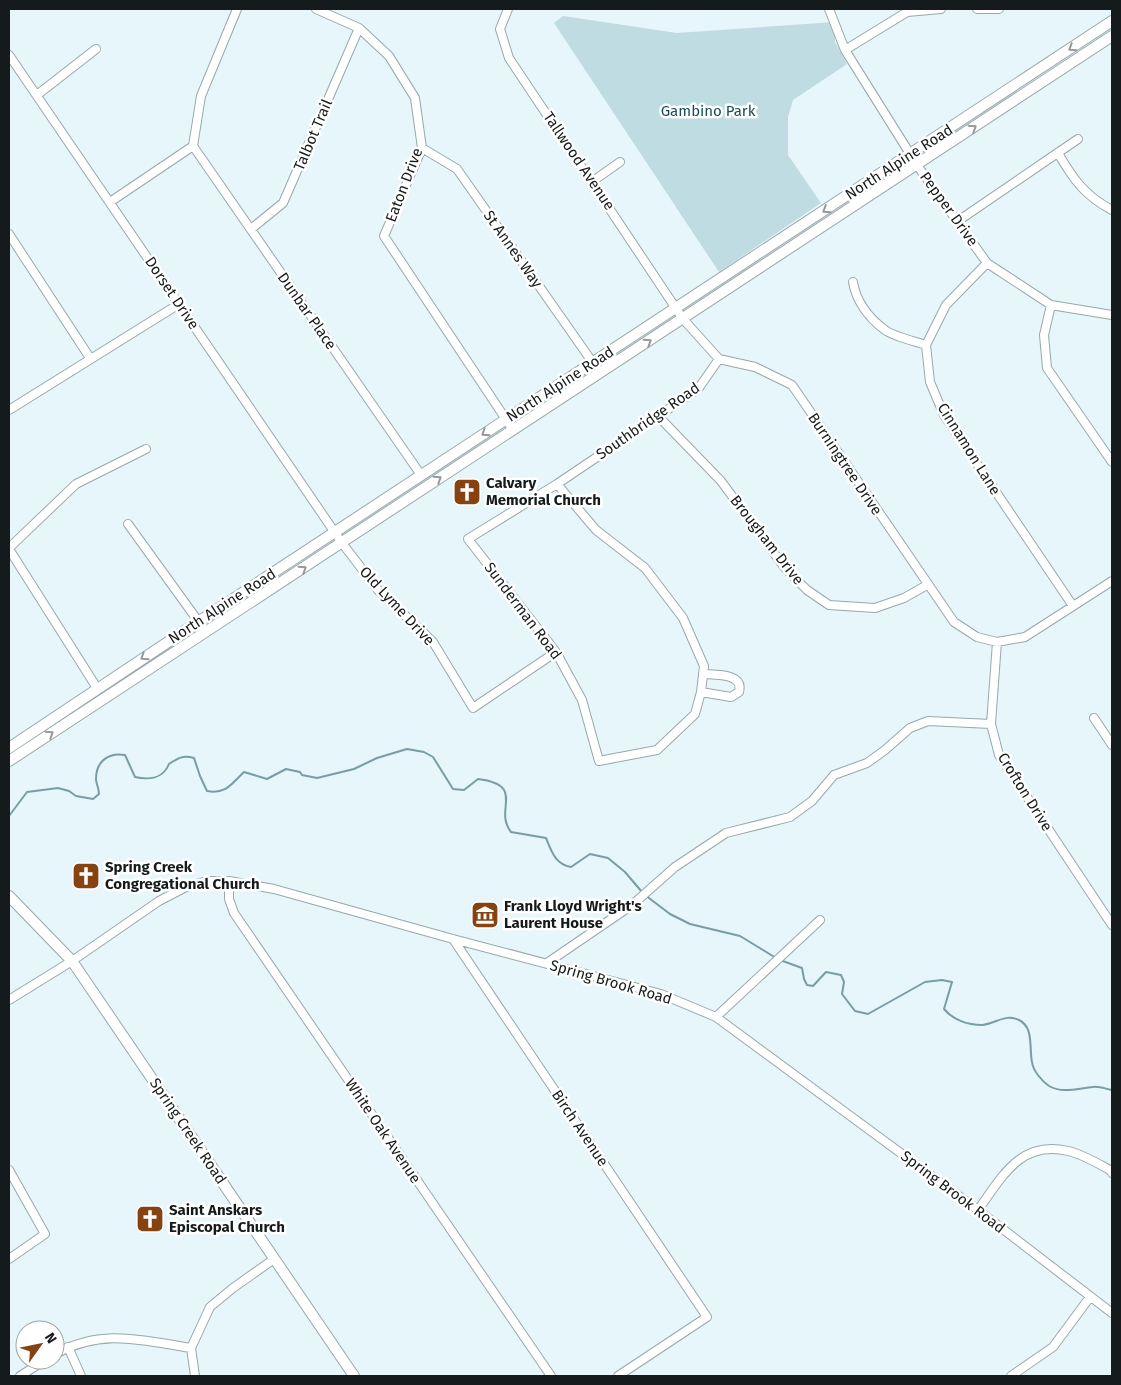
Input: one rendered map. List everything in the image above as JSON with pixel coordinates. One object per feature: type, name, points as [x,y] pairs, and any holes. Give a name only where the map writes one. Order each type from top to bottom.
[{"type":"main road","name":"North Alpine Road","points":[[9,748],[97,688],[1112,21]]},
{"type":"main road","name":"North Alpine Road","points":[[9,761],[1112,36]]},
{"type":"main road","name":"Spring Creek Road","points":[[9,896],[72,961],[354,1376]]},
{"type":"street","points":[[110,202],[193,146],[201,96],[237,9]]},
{"type":"street","name":"Eaton Drive","points":[[316,9],[359,28],[389,56],[415,98],[422,148],[384,236],[513,430]]},
{"type":"street","name":"Tallwood Avenue","points":[[508,9],[500,29],[509,58],[677,308]]},
{"type":"street","name":"Pepper Drive","points":[[829,9],[845,50],[910,154],[988,263],[1050,304],[1112,315]]},
{"type":"street","points":[[845,50],[907,12],[941,9]]},
{"type":"street","points":[[977,9],[999,9]]},
{"type":"street","name":"Talbot Trail","points":[[251,229],[283,204],[359,28]]},
{"type":"street","points":[[37,95],[96,49]]},
{"type":"street","name":"Dorset Drive","points":[[9,54],[336,531]]},
{"type":"street","points":[[958,222],[1078,139]]},
{"type":"street","name":"Dunbar Place","points":[[193,146],[421,475]]},
{"type":"street","name":"St Annes Way","points":[[422,148],[457,168],[593,363]]},
{"type":"street","points":[[1058,153],[1074,179],[1086,193],[1112,210]]},
{"type":"street","points":[[592,181],[620,162]]},
{"type":"street","points":[[9,234],[90,358]]},
{"type":"street","points":[[853,282],[855,295],[868,314],[886,331],[926,345],[946,305],[988,263]]},
{"type":"street","points":[[9,410],[179,304]]},
{"type":"street","points":[[1050,304],[1044,335],[1047,368],[1112,462]]},
{"type":"street","points":[[677,308],[683,319],[719,360]]},
{"type":"street","name":"Cinnamon Lane","points":[[926,345],[930,382],[944,415],[1073,606]]},
{"type":"street","name":"Southbridge Road","points":[[468,539],[558,484],[698,389],[719,360]]},
{"type":"street","name":"Burningtree Drive","points":[[719,360],[755,368],[792,385],[954,622],[977,637],[997,642]]},
{"type":"street","name":"Brougham Drive","points":[[658,416],[721,480],[785,568],[807,590],[829,606],[875,608],[904,598],[927,585]]},
{"type":"street","points":[[97,688],[9,549],[76,484],[146,448]]},
{"type":"street","points":[[558,484],[596,530],[646,568],[683,618],[704,670],[730,676],[738,681],[740,688],[739,692],[731,696],[701,692]]},
{"type":"street","points":[[128,524],[206,632]]},
{"type":"street","name":"Old Lyme Drive","points":[[336,531],[342,543],[378,590],[433,642],[473,708],[556,652]]},
{"type":"street","name":"Sunderman Road","points":[[468,539],[556,652],[582,700],[600,761],[657,750],[695,714],[704,670]]},
{"type":"street","points":[[997,642],[1025,637],[1112,581]]},
{"type":"street","name":"Crofton Drive","points":[[997,642],[991,724],[999,755],[1112,925]]},
{"type":"street","points":[[1094,718],[1112,745]]},
{"type":"street","points":[[547,963],[632,905],[675,867],[726,832],[790,817],[812,801],[834,775],[866,763],[885,750],[910,728],[928,721],[991,724]]},
{"type":"street","name":"Spring Brook Road","points":[[9,1000],[72,961],[159,901],[184,888],[207,881],[229,881],[274,889],[661,994],[716,1017],[978,1210],[1112,1314]]},
{"type":"street","name":"White Oak Avenue","points":[[229,881],[229,899],[234,913],[551,1376]]},
{"type":"street","points":[[716,1017],[820,920]]},
{"type":"street","name":"Birch Avenue","points":[[453,939],[707,1317],[618,1376]]},
{"type":"street","points":[[978,1210],[1006,1171],[1018,1160],[1032,1152],[1049,1148],[1069,1151],[1110,1170],[1112,1173]]},
{"type":"street","points":[[9,1170],[45,1234],[9,1259]]},
{"type":"street","points":[[195,1376],[191,1348],[210,1307],[274,1259]]},
{"type":"street","points":[[1011,1376],[1054,1347],[1090,1297]]},
{"type":"street","points":[[65,1349],[97,1338],[126,1337],[191,1348]]},
{"type":"street","points":[[68,1347],[81,1376]]},
{"type":"green space","name":"Gambino Park","points":[[563,16],[677,33],[834,22],[835,42],[847,64],[793,100],[788,117],[788,155],[821,203],[719,272],[554,23]]},
{"type":"waterway","points":[[9,816],[27,792],[58,788],[69,791],[76,796],[93,799],[99,794],[96,779],[98,767],[104,759],[119,754],[125,755],[135,777],[145,778],[155,777],[163,773],[169,764],[178,759],[184,757],[194,758],[207,791],[214,792],[224,790],[244,772],[267,779],[286,769],[317,778],[354,769],[377,758],[407,749],[424,752],[433,757],[453,789],[464,790],[478,779],[493,782],[501,787],[505,793],[506,800],[506,824],[511,832],[546,838],[555,857],[561,863],[571,867],[590,854],[608,858],[625,872],[642,892]]},
{"type":"waterway","points":[[645,895],[670,914],[690,924],[740,936],[776,958]]},
{"type":"waterway","points":[[780,960],[802,968],[807,985],[813,986],[826,972],[841,975],[844,982],[842,994],[855,1011],[868,1014],[925,982],[942,980],[952,982],[944,1009],[956,1019],[966,1023],[982,1025],[1005,1018],[1014,1018],[1024,1023],[1029,1033],[1034,1069],[1049,1086],[1060,1090],[1095,1087],[1112,1090]]},
{"type":"place","name":"Calvary Memorial Church","points":[[467,492]]},
{"type":"place","name":"Spring Creek Congregational Church","points":[[86,876]]},
{"type":"place","name":"Frank Lloyd Wright's Laurent House","points":[[485,915]]},
{"type":"place","name":"Saint Anskars Episcopal Church","points":[[150,1219]]}]
